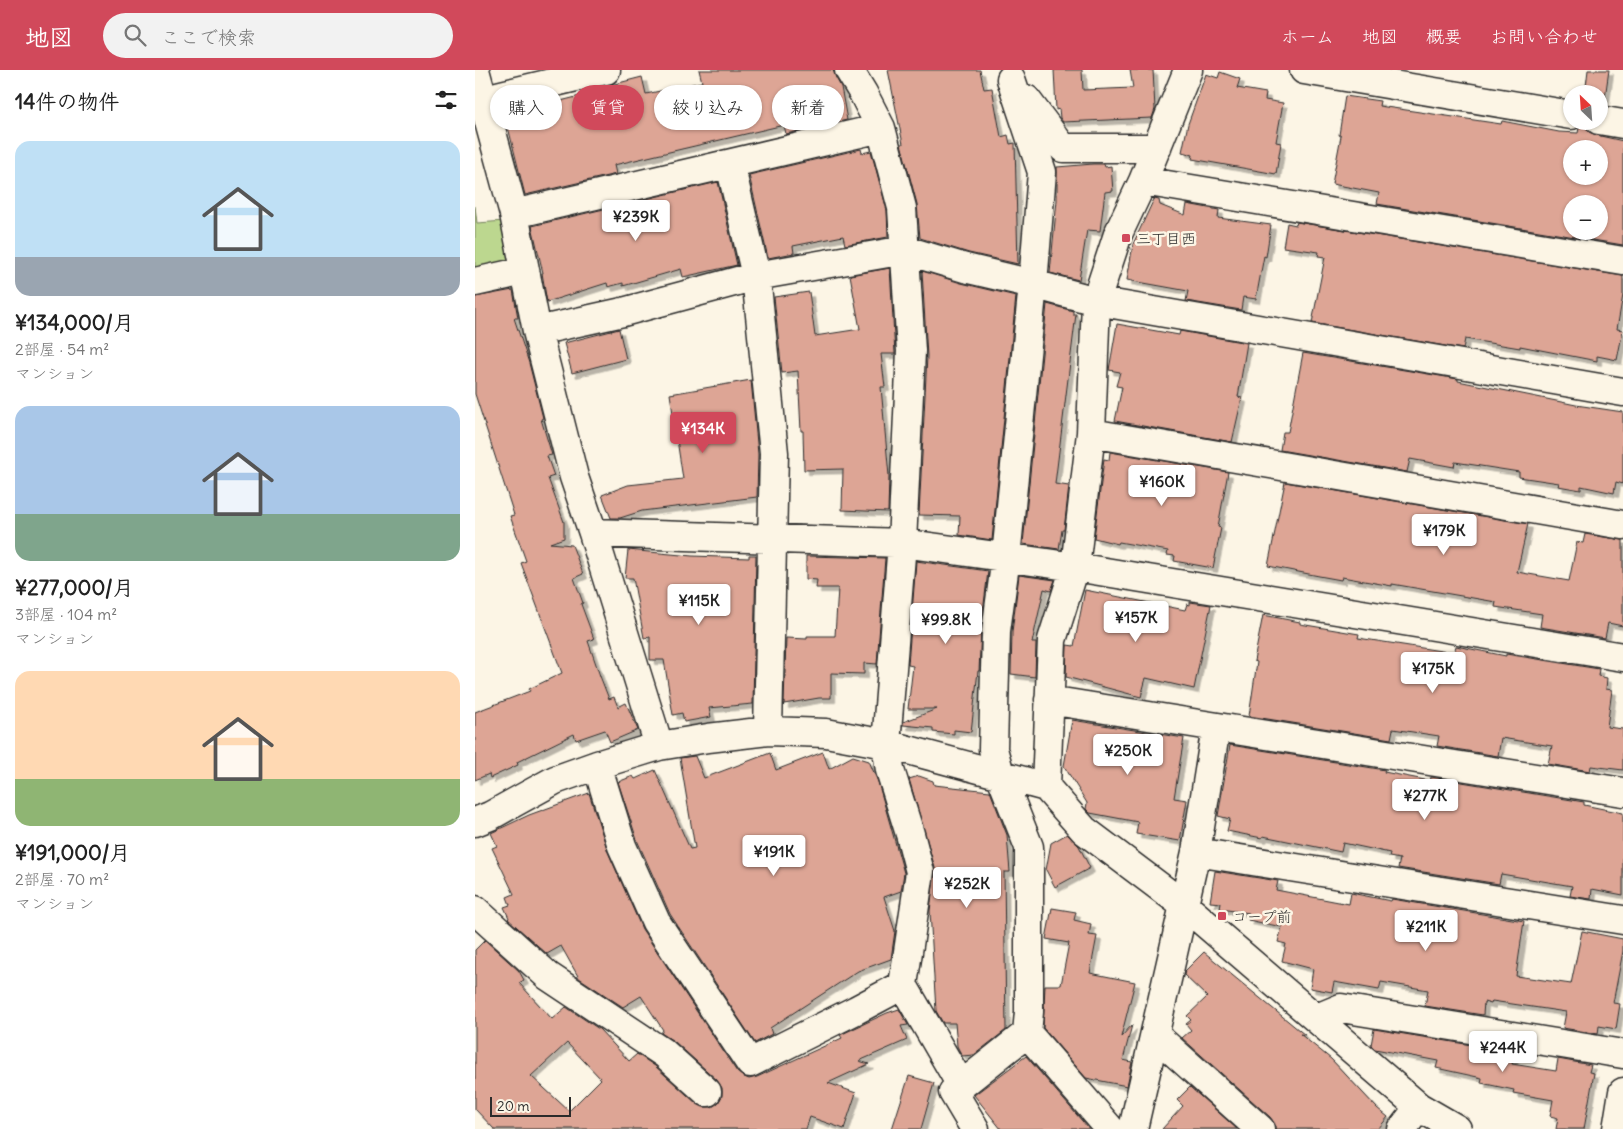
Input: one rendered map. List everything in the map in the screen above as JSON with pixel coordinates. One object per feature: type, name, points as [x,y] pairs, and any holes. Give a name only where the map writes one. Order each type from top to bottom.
[{"type":"street","points":[[475,70],[514,214],[537,331],[574,477],[659,746]]},
{"type":"street","points":[[849,70],[881,128],[901,208],[911,351],[902,543],[886,744],[890,770],[920,872],[903,985],[961,1085]]},
{"type":"street","points":[[1046,787],[1051,640],[1075,567],[1091,434],[1095,301],[1118,234],[1157,148],[1188,70]]},
{"type":"street","points":[[1304,70],[1563,114]]},
{"type":"street","points":[[484,99],[601,71]]},
{"type":"street","points":[[1009,74],[1063,148],[1157,148]]},
{"type":"street","points":[[1009,74],[1041,172],[1033,284],[1006,557],[996,631],[993,749],[1000,774],[1029,847],[1027,1033],[1110,1129]]},
{"type":"street","points":[[1608,122],[1623,124]]},
{"type":"street","points":[[514,214],[881,128]]},
{"type":"street","points":[[730,164],[757,276],[773,453],[768,731]]},
{"type":"street","points":[[1143,180],[1623,261]]},
{"type":"street","points":[[537,331],[623,312],[757,276],[905,250],[965,268],[1095,301],[1623,392]]},
{"type":"street","points":[[475,282],[524,270]]},
{"type":"street","points":[[1091,434],[1623,525]]},
{"type":"street","points":[[593,533],[902,543],[1075,567],[1623,657]]},
{"type":"street","points":[[1049,700],[1623,792]]},
{"type":"street","points":[[1133,1129],[1185,906],[1196,852],[1216,727]]},
{"type":"street","points":[[475,822],[490,816],[555,780],[597,765],[659,746],[768,731],[826,733],[886,744],[1046,787],[1084,830],[1185,906],[1419,1107],[1457,1129]]},
{"type":"street","points":[[597,765],[622,846],[656,922],[750,1063],[903,985]]},
{"type":"street","points":[[1196,852],[1623,920]]},
{"type":"street","points":[[475,910],[548,976],[665,1054],[707,1092]]},
{"type":"street","points":[[1317,1018],[1341,1008],[1623,1054]]},
{"type":"street","points":[[975,1129],[953,1092],[1027,1033]]},
{"type":"street","points":[[1155,1035],[1260,1129]]},
{"type":"street","points":[[1617,1129],[1623,1092]]},
{"type":"street","points":[[1403,1129],[1419,1107]]},
{"type":"green space","points":[[475,206],[477,223],[505,221],[517,266],[475,270]]},
{"type":"building","points":[[699,70],[833,70],[840,85],[772,85],[772,128],[614,165],[616,174],[525,195],[509,130],[562,130],[562,101],[572,98],[572,130],[644,130],[644,86],[646,94],[654,92],[654,130],[762,130],[762,85],[688,85],[702,82]]},
{"type":"building","points":[[888,70],[980,70],[984,89],[992,88],[1001,137],[1008,135],[1010,144],[1015,143],[1018,264],[969,253],[920,238],[917,204],[901,144],[903,144]]},
{"type":"building","points":[[1054,70],[1082,70],[1083,90],[1133,88],[1130,70],[1153,70],[1155,109],[1152,118],[1063,122],[1060,118],[1059,109],[1056,110]]},
{"type":"building","points":[[1588,70],[1609,70],[1607,85],[1586,85]]},
{"type":"building","points":[[1220,72],[1240,79],[1237,88],[1266,93],[1265,100],[1283,103],[1276,142],[1281,143],[1276,174],[1192,159],[1193,155],[1182,152],[1188,124],[1206,74],[1218,78]]},
{"type":"building","points":[[642,77],[644,85],[611,85]]},
{"type":"building","points":[[1345,96],[1380,101],[1379,106],[1501,124],[1502,121],[1559,132],[1578,133],[1579,130],[1588,130],[1596,135],[1623,141],[1623,245],[1593,240],[1608,240],[1608,195],[1563,195],[1563,235],[1377,204],[1379,193],[1332,184],[1341,136],[1339,135]]},
{"type":"building","points":[[844,104],[847,120],[844,121]]},
{"type":"building","points":[[785,130],[803,130],[786,134]]},
{"type":"building","points":[[861,149],[862,153],[871,151],[887,210],[888,237],[845,245],[843,236],[793,246],[794,253],[768,258],[749,175]]},
{"type":"building","points":[[1104,164],[1105,167],[1111,166],[1113,191],[1105,192],[1100,231],[1087,230],[1079,280],[1050,273],[1057,200],[1057,167]]},
{"type":"building","points":[[718,182],[737,265],[683,277],[681,269],[623,286],[623,283],[608,287],[607,283],[547,302],[543,273],[532,226]]},
{"type":"building","points":[[1154,199],[1159,200],[1160,205],[1185,215],[1187,204],[1219,210],[1218,218],[1271,225],[1256,299],[1243,297],[1241,310],[1186,301],[1188,291],[1127,280],[1133,244]]},
{"type":"building","points":[[1297,222],[1623,276],[1623,295],[1617,329],[1623,330],[1617,360],[1597,356],[1597,361],[1520,346],[1520,348],[1465,339],[1463,349],[1312,323],[1325,257],[1318,256],[1319,252],[1283,247],[1287,223],[1296,225]]},
{"type":"building","points":[[890,268],[895,354],[881,354],[885,387],[881,387],[889,476],[888,512],[842,510],[843,469],[804,470],[798,371],[782,373],[774,297],[809,292],[815,336],[860,329],[850,275]]},
{"type":"building","points":[[922,271],[961,283],[1016,296],[992,540],[959,535],[960,516],[919,515],[927,356]]},
{"type":"building","points":[[513,290],[518,318],[514,318],[529,363],[543,418],[541,419],[552,455],[547,456],[554,476],[548,478],[564,522],[564,538],[550,543],[572,545],[583,574],[574,578],[594,639],[588,641],[600,676],[609,699],[614,697],[618,707],[626,703],[638,730],[610,742],[605,730],[576,740],[574,734],[517,762],[518,765],[490,778],[489,774],[475,780],[475,712],[530,691],[529,689],[562,673],[521,563],[526,561],[510,516],[514,515],[475,394],[475,297]]},
{"type":"building","points":[[1047,304],[1073,311],[1073,314],[1076,314],[1055,484],[1069,486],[1064,530],[1062,530],[1059,549],[1023,544]]},
{"type":"building","points":[[1117,324],[1179,335],[1180,331],[1247,343],[1238,397],[1242,398],[1232,442],[1115,421],[1122,387],[1116,386],[1120,372],[1109,370]]},
{"type":"building","points":[[619,329],[626,359],[572,373],[564,343]]},
{"type":"building","points":[[1303,353],[1458,379],[1458,381],[1576,405],[1623,412],[1623,484],[1616,482],[1614,493],[1581,486],[1581,490],[1558,486],[1559,483],[1519,477],[1519,472],[1455,462],[1454,467],[1410,459],[1407,472],[1280,450],[1283,432],[1288,432]]},
{"type":"building","points":[[751,380],[758,454],[757,497],[642,511],[620,518],[611,518],[602,495],[628,485],[683,479],[670,394]]},
{"type":"building","points":[[1110,452],[1228,472],[1218,527],[1221,528],[1213,568],[1174,561],[1175,556],[1167,555],[1168,551],[1119,542],[1118,544],[1094,538],[1104,459],[1109,460]]},
{"type":"building","points":[[1285,482],[1528,524],[1517,572],[1569,581],[1577,542],[1583,543],[1585,534],[1623,540],[1623,626],[1608,623],[1605,638],[1540,627],[1542,614],[1495,607],[1496,602],[1392,584],[1392,586],[1342,577],[1341,580],[1268,566]]},
{"type":"building","points":[[628,550],[692,556],[749,558],[749,555],[756,555],[753,704],[709,708],[711,717],[684,722],[682,713],[673,715],[664,660],[650,660],[650,637],[644,638],[633,578],[625,578]]},
{"type":"building","points":[[806,556],[885,558],[877,664],[864,663],[864,674],[831,673],[831,698],[819,698],[784,704],[786,638],[807,639],[807,636],[835,636],[838,588],[816,588],[817,580],[806,579]]},
{"type":"building","points":[[916,561],[988,571],[981,629],[979,671],[971,732],[954,730],[954,734],[933,732],[933,728],[903,725],[903,722],[937,709],[908,709],[913,666],[908,665]]},
{"type":"building","points":[[1019,575],[1055,580],[1051,591],[1044,589],[1032,643],[1036,643],[1035,677],[1011,674],[1012,632]]},
{"type":"building","points":[[1085,590],[1185,610],[1187,604],[1190,605],[1190,602],[1211,605],[1194,689],[1146,678],[1141,697],[1066,677],[1067,645],[1074,646]]},
{"type":"building","points":[[1263,615],[1300,622],[1300,624],[1359,634],[1358,638],[1454,653],[1456,646],[1506,656],[1506,654],[1599,669],[1598,676],[1607,678],[1606,689],[1612,690],[1607,727],[1623,729],[1623,770],[1591,766],[1590,771],[1548,764],[1552,746],[1501,738],[1498,756],[1437,746],[1439,736],[1393,729],[1391,739],[1249,716],[1257,662],[1254,661]]},
{"type":"building","points":[[1072,720],[1184,738],[1174,798],[1187,800],[1180,841],[1136,834],[1138,822],[1090,813],[1086,809],[1087,803],[1064,766]]},
{"type":"building","points":[[1230,745],[1385,770],[1384,772],[1430,781],[1431,777],[1584,802],[1584,805],[1623,813],[1623,895],[1592,889],[1591,899],[1570,896],[1572,886],[1501,874],[1499,884],[1398,868],[1400,859],[1389,857],[1390,853],[1343,843],[1341,852],[1263,836],[1262,838],[1227,831],[1230,819],[1218,816]]},
{"type":"building","points":[[823,752],[829,769],[853,756],[869,761],[878,782],[904,873],[901,891],[884,897],[895,931],[891,959],[858,971],[770,1028],[772,1034],[755,1043],[670,914],[637,840],[618,782],[633,776],[635,779],[655,770],[690,849],[695,848],[680,758],[695,756],[704,778],[770,753],[776,770]]},
{"type":"building","points":[[919,776],[933,781],[934,785],[990,791],[1007,835],[1010,872],[1004,872],[1006,1030],[974,1055],[962,1056],[957,1046],[955,1023],[943,1023],[936,1011],[930,911],[935,868],[909,779]]},
{"type":"building","points":[[589,793],[608,852],[642,929],[737,1072],[742,1076],[749,1079],[757,1077],[842,1038],[840,1035],[899,1009],[908,1025],[901,1026],[907,1040],[859,1061],[869,1064],[828,1083],[856,1093],[844,1129],[810,1117],[806,1129],[494,1129],[475,1109],[475,950],[485,940],[519,971],[524,980],[519,983],[552,1019],[566,1007],[599,1029],[629,1061],[637,1054],[655,1066],[697,1104],[703,1107],[712,1107],[718,1103],[722,1096],[722,1088],[717,1080],[675,1042],[661,1033],[663,1030],[641,996],[623,1007],[579,978],[561,946],[547,954],[508,919],[504,907],[510,905],[507,897],[514,894],[492,848],[497,846],[491,833],[529,815]],"holes":[[[567,1043],[601,1079],[569,1111],[531,1076]]]},
{"type":"building","points":[[1067,834],[1079,846],[1090,868],[1055,887],[1046,870],[1051,843]]},
{"type":"building","points":[[1215,871],[1278,881],[1276,890],[1349,904],[1351,893],[1391,901],[1392,899],[1524,921],[1516,976],[1571,984],[1582,931],[1623,939],[1623,951],[1613,1003],[1620,1004],[1616,1029],[1599,1026],[1598,1034],[1563,1028],[1566,1012],[1492,1001],[1491,1004],[1484,1002],[1483,1015],[1425,1006],[1428,990],[1381,982],[1379,990],[1334,982],[1332,992],[1310,988],[1313,969],[1282,961],[1286,944],[1278,942],[1282,927],[1248,920],[1249,913],[1220,909],[1221,903],[1210,902]]},
{"type":"building","points":[[1052,908],[1076,912],[1074,920],[1091,924],[1089,935],[1097,936],[1090,973],[1135,982],[1121,1037],[1132,1025],[1123,1060],[1132,1062],[1127,1086],[1086,1078],[1043,1028],[1045,985],[1061,985],[1069,943],[1046,939]]},
{"type":"building","points":[[1204,952],[1305,1035],[1300,1034],[1331,1059],[1377,1108],[1388,1117],[1378,1129],[1275,1129],[1275,1124],[1270,1117],[1182,1038],[1191,1030],[1186,1024],[1191,1020],[1187,1016],[1207,997],[1184,975],[1185,971]]},
{"type":"building","points":[[1374,1029],[1508,1051],[1507,1054],[1514,1055],[1512,1064],[1556,1071],[1558,1059],[1591,1065],[1589,1072],[1594,1073],[1584,1129],[1556,1129],[1558,1118],[1550,1116],[1553,1100],[1513,1093],[1514,1090],[1481,1083],[1482,1078],[1436,1068],[1438,1061],[1375,1049],[1371,1045]]},
{"type":"building","points":[[1026,1056],[1089,1129],[1001,1129],[974,1095]]},
{"type":"building","points":[[909,1076],[934,1083],[921,1129],[892,1129]]},
{"type":"building","points":[[1190,1087],[1237,1129],[1162,1129],[1183,1106],[1177,1100]]},
{"type":"place","name":"三丁目西","points":[[1126,238]]},
{"type":"place","name":"コープ前","points":[[1222,916]]}]
